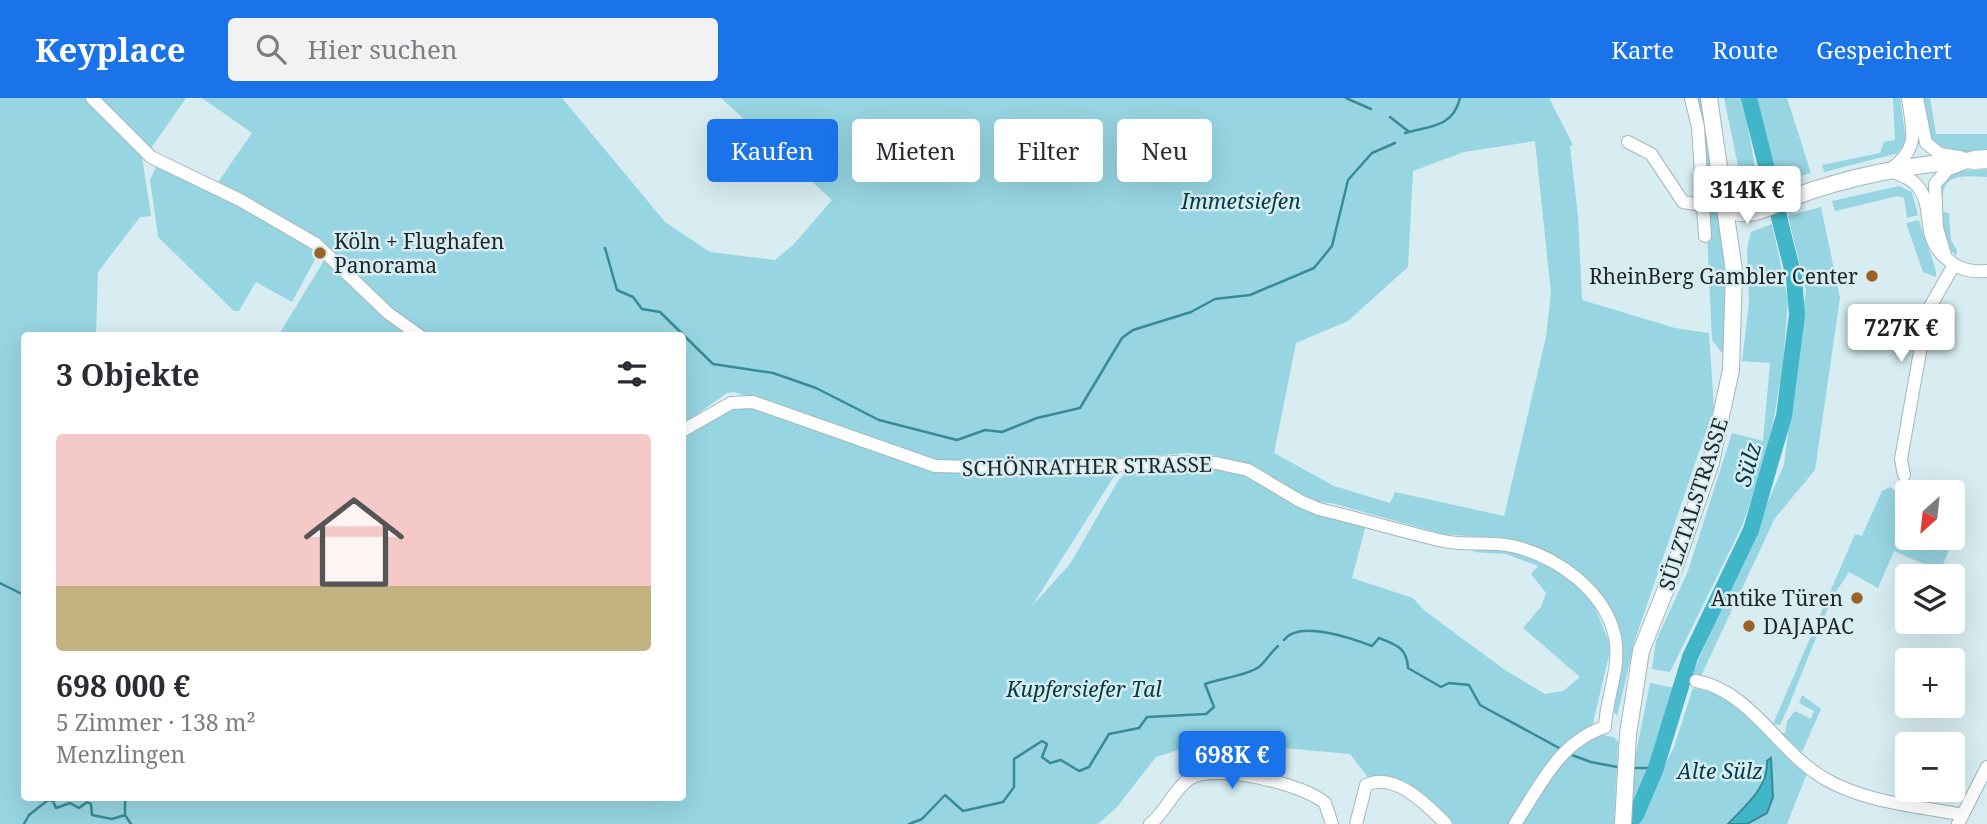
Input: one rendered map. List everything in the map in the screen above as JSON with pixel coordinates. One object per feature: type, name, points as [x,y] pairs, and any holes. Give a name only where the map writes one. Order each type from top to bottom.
[{"type":"main road","name":"SÜLZTALSTRASSE","points":[[1623,824],[1629,729],[1641,651],[1682,546],[1722,418],[1734,335],[1732,248],[1709,98]]},
{"type":"main road","points":[[1726,206],[1741,214],[1758,206],[1889,171],[1980,159]]},
{"type":"main road","points":[[1732,248],[1740,231],[1758,206]]},
{"type":"street","points":[[92,98],[151,157],[240,200],[316,244],[388,313],[414,332]]},
{"type":"street","points":[[1691,98],[1698,127],[1705,236]]},
{"type":"street","points":[[1908,98],[1913,133],[1910,152],[1889,171],[1907,178],[1920,189],[1934,247],[1950,262],[1966,271],[1987,271]]},
{"type":"street","points":[[1917,98],[1923,136],[1931,149],[1980,159]]},
{"type":"street","points":[[1628,142],[1651,154],[1683,202],[1701,205]]},
{"type":"street","points":[[1904,475],[1901,459],[1927,312],[1950,262],[1937,228],[1935,184],[1947,170],[1980,159]]},
{"type":"street","name":"SCHÖNRATHER STRASSE","points":[[686,429],[720,408],[742,401],[780,410],[935,466],[1061,469],[1170,462],[1216,463],[1248,470],[1300,501],[1319,509],[1444,541],[1512,546],[1564,570],[1600,599],[1615,639],[1616,669],[1605,727]]},
{"type":"street","points":[[1696,681],[1715,687],[1736,699],[1828,785],[1868,797],[1961,820],[1987,766]]},
{"type":"street","points":[[1607,713],[1614,721],[1629,729]]},
{"type":"street","points":[[1515,824],[1567,748],[1586,734],[1605,727],[1629,729]]},
{"type":"street","points":[[1150,824],[1191,777],[1211,772],[1261,779],[1308,792],[1325,803],[1332,824]]},
{"type":"street","points":[[1356,824],[1366,785],[1376,782],[1406,791],[1423,802],[1446,824]]},
{"type":"green space","name":"Kupfersiefer Tal","points":[[0,98],[87,98],[142,157],[151,216],[140,217],[98,272],[96,332],[21,332],[21,801],[686,801],[686,433],[725,410],[750,405],[917,465],[1118,470],[1032,606],[1070,564],[1118,481],[1129,469],[1209,468],[1252,477],[1302,508],[1366,525],[1352,578],[1413,598],[1425,611],[1505,670],[1545,694],[1563,691],[1580,677],[1523,628],[1541,607],[1546,593],[1531,574],[1538,566],[1506,554],[1472,552],[1482,548],[1509,548],[1562,574],[1592,600],[1611,647],[1592,727],[1571,738],[1562,747],[1511,824],[1451,824],[1421,796],[1370,780],[1350,754],[1207,741],[1156,757],[1117,807],[1098,824],[0,824]]},
{"type":"green space","points":[[97,98],[186,98],[149,151]]},
{"type":"green space","points":[[202,98],[562,98],[665,222],[710,252],[775,260],[794,244],[832,200],[812,182],[838,182],[838,119],[744,119],[721,98],[1549,98],[1573,145],[1570,146],[1578,216],[1582,300],[1675,328],[1709,333],[1714,408],[1635,640],[1617,716],[1614,712],[1621,647],[1604,597],[1567,564],[1517,540],[1443,534],[1331,503],[1306,501],[1262,470],[1216,456],[1188,453],[1051,463],[940,462],[734,392],[727,393],[686,422],[686,332],[424,332],[393,313],[331,252],[216,185],[252,133]],"holes":[[[1535,141],[1551,293],[1546,337],[1504,516],[1395,492],[1390,503],[1334,486],[1274,453],[1296,343],[1348,321],[1408,267],[1413,171],[1464,152]]]},
{"type":"green space","points":[[1694,98],[1704,98],[1718,195],[1726,292],[1725,357],[1712,340],[1707,234]]},
{"type":"green space","points":[[1724,98],[1743,98],[1758,185],[1742,185]]},
{"type":"green space","points":[[1757,98],[1787,98],[1811,173],[1775,182]]},
{"type":"green space","points":[[1893,98],[1900,98],[1906,141],[1898,153],[1824,172],[1822,165],[1880,153],[1884,142],[1895,140]]},
{"type":"green space","points":[[1919,98],[1930,98],[1936,134],[1987,134],[1987,151],[1949,153],[1928,141]]},
{"type":"green space","points":[[156,167],[164,167],[302,239],[318,254],[292,302],[256,282],[239,311],[234,311],[158,237],[150,180]]},
{"type":"green space","points":[[1987,169],[1987,177],[1958,177],[1946,184],[1942,200],[1943,212],[1949,213],[1951,240],[1957,250],[1956,256],[1949,248],[1940,226],[1940,191],[1950,172]]},
{"type":"green space","points":[[1899,186],[1912,192],[1918,215],[1907,218],[1904,198],[1898,196],[1835,211],[1832,201]]},
{"type":"green space","points":[[1821,207],[1840,298],[1815,470],[1775,518],[1699,680],[1692,675],[1784,465],[1806,290],[1788,216]]},
{"type":"green space","points":[[1919,220],[1936,277],[1923,272],[1906,223]]},
{"type":"green space","points":[[1772,224],[1788,299],[1783,365],[1768,452],[1742,526],[1670,672],[1652,669],[1656,641],[1688,571],[1732,433],[1763,441],[1770,363],[1742,361],[1749,303],[1747,249],[1751,232]]},
{"type":"green space","points":[[325,259],[407,332],[280,332]]},
{"type":"green space","points":[[1890,487],[1895,490],[1895,550],[1949,550],[1943,564],[1924,564],[1894,551],[1878,588],[1849,572],[1832,598],[1780,725],[1773,724],[1855,534],[1862,536],[1882,491]]},
{"type":"green space","points":[[1650,683],[1675,688],[1655,762],[1631,809],[1635,758]]},
{"type":"green space","name":"Alte Sülz","points":[[1693,688],[1731,697],[1808,771],[1787,824],[1636,824],[1674,747]]},
{"type":"green space","points":[[1802,695],[1821,709],[1802,752],[1781,733],[1785,733],[1787,721],[1795,711],[1811,719],[1814,711],[1799,703]]},
{"type":"green space","points":[[1597,734],[1614,737],[1618,742],[1614,824],[1518,824],[1565,754]]},
{"type":"shaded area","points":[[1771,758],[1773,797],[1767,813],[1747,824],[1728,824],[1760,788],[1767,770],[1767,761]]},
{"type":"waterway","points":[[1346,98],[1371,109]]},
{"type":"waterway","name":"Immetsiefen","points":[[1405,133],[1431,127],[1446,120],[1457,108],[1460,98]]},
{"type":"waterway","name":"Sülz","points":[[1628,824],[1636,815],[1656,768],[1690,657],[1751,530],[1784,416],[1797,315],[1794,277],[1749,98]]},
{"type":"waterway","points":[[1390,117],[1408,131]]},
{"type":"waterway","name":"Immetsiefen","points":[[686,338],[713,364],[773,373],[816,388],[879,420],[957,440],[985,430],[1002,432],[1037,418],[1080,408],[1122,338],[1133,330],[1191,312],[1215,299],[1250,295],[1314,268],[1332,246],[1348,180],[1372,153],[1395,143]]},
{"type":"waterway","name":"Immetsiefen","points":[[605,248],[617,290],[633,297],[642,309],[660,312],[680,332]]},
{"type":"waterway","points":[[0,583],[21,594]]},
{"type":"waterway","points":[[1284,640],[1301,631],[1326,632],[1372,646],[1379,638],[1385,640],[1403,652],[1408,668],[1441,687],[1449,683],[1469,685],[1480,705],[1559,748]]},
{"type":"waterway","points":[[909,824],[922,819],[945,795],[963,811],[1003,802],[1014,787],[1014,759],[1042,741],[1047,744],[1042,757],[1050,763],[1061,760],[1079,771],[1089,767],[1109,734],[1139,728],[1147,717],[1206,714],[1214,707],[1205,684],[1254,670],[1262,665],[1278,646]]},
{"type":"waterway","points":[[1569,754],[1617,767]]},
{"type":"waterway","points":[[1634,768],[1656,768]]},
{"type":"waterway","points":[[24,824],[29,815],[47,801]]},
{"type":"waterway","points":[[53,801],[56,808],[70,803],[79,808],[87,802],[91,804],[92,815],[112,819],[125,815],[131,824]]},
{"type":"waterway","points":[[125,801],[125,815]]},
{"type":"place","name":"Köln + Flughafen Panorama","points":[[320,253]]},
{"type":"place","name":"RheinBerg Gambler Center","points":[[1872,276]]},
{"type":"place","name":"Antike Türen","points":[[1857,598]]},
{"type":"place","name":"DAJAPAC","points":[[1749,626]]}]
